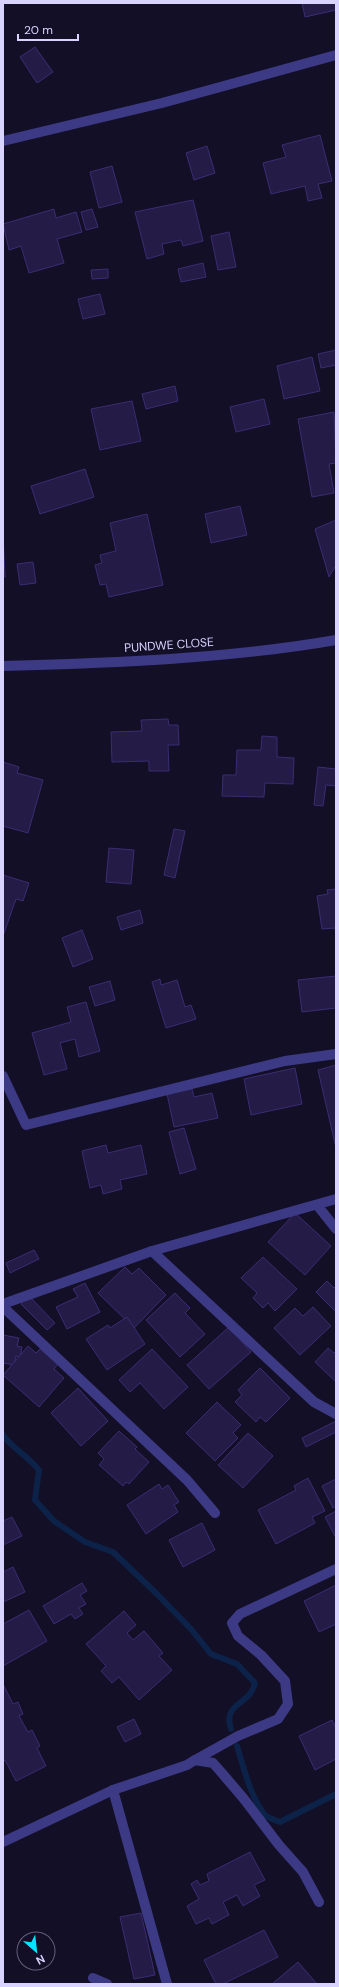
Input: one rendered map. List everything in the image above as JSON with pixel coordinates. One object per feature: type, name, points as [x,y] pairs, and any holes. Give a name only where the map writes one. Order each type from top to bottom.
[{"type":"street","points":[[3,141],[162,103],[336,55]]},
{"type":"street","name":"PUNDWE CLOSE","points":[[3,666],[153,659],[275,650],[336,640]]},
{"type":"street","points":[[3,1076],[26,1126],[285,1061],[336,1054]]},
{"type":"street","points":[[215,1513],[187,1480],[3,1305],[152,1251],[336,1199]]},
{"type":"street","points":[[317,1205],[336,1229]]},
{"type":"street","points":[[152,1251],[314,1402],[336,1414]]},
{"type":"street","points":[[3,1842],[112,1790],[187,1764],[238,1736],[278,1720],[288,1704],[285,1681],[260,1655],[238,1636],[232,1623],[240,1614],[336,1569]]},
{"type":"street","points":[[195,1760],[213,1763],[221,1772],[244,1799],[279,1845],[303,1872],[319,1902]]},
{"type":"street","points":[[112,1790],[167,1984]]},
{"type":"street","points":[[93,1978],[107,1984]]},
{"type":"building","points":[[302,3],[336,3],[336,10],[305,17]]},
{"type":"building","points":[[35,47],[53,72],[37,83],[20,57]]},
{"type":"building","points":[[320,135],[332,181],[318,184],[322,198],[308,201],[305,186],[271,194],[263,163],[286,157],[282,145]]},
{"type":"building","points":[[207,146],[215,173],[194,180],[186,153]]},
{"type":"building","points":[[112,166],[122,202],[99,208],[90,172]]},
{"type":"building","points":[[193,200],[203,241],[183,246],[181,240],[162,244],[164,254],[147,259],[135,212]]},
{"type":"building","points":[[54,209],[56,218],[76,212],[82,232],[57,239],[64,263],[29,273],[21,246],[9,250],[3,224]]},
{"type":"building","points":[[92,209],[98,227],[86,230],[81,212]]},
{"type":"building","points":[[229,232],[236,267],[218,270],[211,236]]},
{"type":"building","points":[[203,263],[206,277],[181,282],[178,269]]},
{"type":"building","points":[[108,269],[108,278],[92,279],[91,270]]},
{"type":"building","points":[[100,294],[105,314],[83,319],[78,299]]},
{"type":"building","points":[[336,350],[336,365],[321,368],[318,354]]},
{"type":"building","points":[[312,357],[320,391],[284,399],[277,366]]},
{"type":"building","points":[[175,386],[178,401],[146,409],[142,394]]},
{"type":"building","points":[[264,399],[270,424],[236,432],[230,407]]},
{"type":"building","points":[[132,401],[141,441],[100,450],[91,409]]},
{"type":"building","points":[[334,412],[336,463],[329,464],[334,493],[312,497],[298,419]]},
{"type":"building","points":[[85,469],[94,497],[40,514],[31,486]]},
{"type":"building","points":[[240,506],[247,535],[211,543],[205,514]]},
{"type":"building","points":[[147,514],[163,585],[109,597],[106,584],[100,585],[95,565],[102,563],[100,555],[116,551],[110,523]]},
{"type":"building","points":[[336,520],[336,565],[329,577],[315,529]]},
{"type":"building","points":[[3,533],[5,577],[3,577]]},
{"type":"building","points":[[33,562],[36,583],[20,585],[17,564]]},
{"type":"building","points":[[168,719],[169,725],[178,725],[179,745],[168,745],[169,771],[149,771],[149,761],[112,762],[111,732],[142,731],[141,720]]},
{"type":"building","points":[[262,736],[277,737],[277,757],[294,758],[293,784],[265,783],[264,797],[222,796],[223,775],[236,775],[237,750],[261,750]]},
{"type":"building","points":[[3,762],[19,767],[17,773],[43,780],[28,833],[3,826]]},
{"type":"building","points":[[318,767],[336,769],[336,786],[326,785],[323,806],[314,805]]},
{"type":"building","points":[[174,829],[185,831],[175,878],[164,875]]},
{"type":"building","points":[[109,848],[134,850],[131,884],[106,882]]},
{"type":"building","points":[[3,875],[29,883],[23,901],[16,899],[3,936]]},
{"type":"building","points":[[336,889],[336,934],[335,928],[322,929],[317,896],[328,894],[327,890]]},
{"type":"building","points":[[140,910],[143,923],[121,930],[117,917]]},
{"type":"building","points":[[82,930],[93,959],[73,967],[62,938]]},
{"type":"building","points":[[336,976],[336,1008],[302,1012],[298,980]]},
{"type":"building","points":[[160,979],[161,985],[177,980],[185,1007],[191,1005],[196,1019],[166,1028],[152,982]]},
{"type":"building","points":[[110,981],[115,1000],[95,1006],[89,987]]},
{"type":"building","points":[[86,1002],[100,1051],[79,1057],[75,1039],[60,1043],[67,1069],[44,1075],[32,1033],[71,1022],[67,1007]]},
{"type":"building","points":[[336,1065],[336,1148],[318,1070]]},
{"type":"building","points":[[295,1068],[302,1104],[251,1115],[244,1079]]},
{"type":"building","points":[[192,1089],[194,1097],[212,1093],[218,1118],[174,1127],[167,1094]]},
{"type":"building","points":[[184,1128],[196,1169],[180,1174],[169,1132]]},
{"type":"building","points":[[106,1145],[108,1153],[141,1145],[147,1174],[120,1180],[122,1189],[103,1194],[101,1185],[90,1188],[82,1151]]},
{"type":"building","points":[[295,1213],[331,1246],[305,1275],[268,1242]]},
{"type":"building","points":[[34,1250],[39,1259],[10,1273],[6,1263]]},
{"type":"building","points":[[263,1257],[297,1289],[275,1311],[268,1303],[263,1308],[253,1298],[257,1293],[241,1278]]},
{"type":"building","points":[[125,1267],[132,1274],[139,1268],[166,1295],[134,1328],[98,1293]]},
{"type":"building","points":[[327,1281],[334,1288],[336,1286],[336,1312],[316,1292]]},
{"type":"building","points":[[85,1283],[100,1312],[67,1329],[56,1307],[78,1297],[73,1289]]},
{"type":"building","points":[[175,1293],[190,1308],[185,1313],[205,1334],[180,1357],[146,1320]]},
{"type":"building","points":[[29,1296],[55,1323],[47,1330],[21,1304]]},
{"type":"building","points":[[313,1307],[331,1326],[300,1355],[274,1328],[295,1308],[303,1316]]},
{"type":"building","points":[[127,1317],[145,1344],[107,1370],[86,1339],[108,1325],[110,1328]]},
{"type":"building","points":[[229,1327],[251,1352],[209,1389],[187,1365]]},
{"type":"building","points":[[3,1335],[19,1338],[17,1346],[22,1347],[20,1357],[16,1356],[14,1365],[3,1363]]},
{"type":"building","points":[[28,1346],[36,1353],[40,1349],[58,1364],[54,1369],[64,1378],[39,1407],[3,1375]]},
{"type":"building","points":[[328,1348],[334,1353],[336,1351],[336,1382],[315,1362]]},
{"type":"building","points":[[152,1349],[188,1387],[164,1409],[140,1383],[130,1392],[119,1380]]},
{"type":"building","points":[[260,1368],[290,1398],[266,1422],[260,1417],[256,1422],[235,1402],[242,1395],[238,1390]]},
{"type":"building","points":[[78,1388],[108,1421],[81,1446],[51,1413]]},
{"type":"building","points":[[217,1402],[241,1425],[233,1433],[238,1438],[215,1461],[186,1433]]},
{"type":"building","points":[[336,1421],[336,1432],[306,1447],[302,1438]]},
{"type":"building","points":[[119,1431],[137,1447],[135,1449],[149,1462],[129,1484],[126,1482],[123,1486],[99,1465],[104,1459],[98,1453]]},
{"type":"building","points":[[248,1433],[273,1456],[243,1488],[218,1465]]},
{"type":"building","points":[[308,1478],[325,1511],[312,1517],[315,1523],[276,1544],[258,1510],[296,1490],[294,1486]]},
{"type":"building","points":[[336,1479],[336,1506],[333,1508],[322,1486]]},
{"type":"building","points":[[159,1484],[162,1489],[168,1485],[179,1502],[174,1505],[178,1512],[146,1534],[127,1505]]},
{"type":"building","points":[[336,1511],[336,1538],[325,1517]]},
{"type":"building","points":[[12,1517],[22,1536],[3,1545],[3,1521]]},
{"type":"building","points":[[202,1523],[215,1550],[183,1567],[169,1540]]},
{"type":"building","points":[[13,1567],[25,1592],[3,1602],[3,1572]]},
{"type":"building","points":[[82,1583],[87,1591],[80,1595],[86,1604],[79,1608],[83,1614],[75,1619],[71,1614],[54,1624],[43,1606]]},
{"type":"building","points":[[336,1585],[336,1624],[319,1632],[304,1601]]},
{"type":"building","points":[[29,1610],[47,1641],[3,1666],[3,1624]]},
{"type":"building","points":[[124,1611],[136,1625],[127,1633],[133,1640],[144,1631],[163,1653],[159,1656],[172,1670],[139,1700],[119,1677],[112,1683],[101,1671],[106,1666],[86,1644]]},
{"type":"building","points":[[3,1684],[13,1704],[18,1702],[23,1714],[19,1716],[28,1732],[32,1730],[40,1746],[37,1748],[46,1766],[16,1781],[5,1760],[3,1762]]},
{"type":"building","points":[[134,1719],[141,1734],[125,1742],[117,1727]]},
{"type":"building","points":[[332,1720],[336,1728],[336,1759],[315,1770],[299,1736]]},
{"type":"building","points":[[250,1852],[265,1880],[254,1885],[260,1896],[243,1906],[237,1895],[223,1902],[229,1915],[212,1924],[209,1918],[196,1924],[187,1906],[199,1899],[191,1884],[197,1880],[200,1885],[209,1881],[207,1874]]},
{"type":"building","points":[[141,1913],[155,1975],[134,1979],[120,1917]]},
{"type":"building","points":[[264,1930],[278,1957],[223,1984],[216,1984],[204,1960]]},
{"type":"building","points":[[298,1962],[317,1984],[272,1984]]},
{"type":"waterway","points":[[3,1435],[39,1470],[35,1500],[54,1521],[85,1542],[113,1552],[191,1629],[211,1654],[237,1664],[255,1683],[248,1696],[234,1708],[230,1714],[229,1720],[231,1729]]},
{"type":"waterway","points":[[237,1746],[255,1799],[264,1814],[269,1818],[280,1822],[336,1794]]}]
